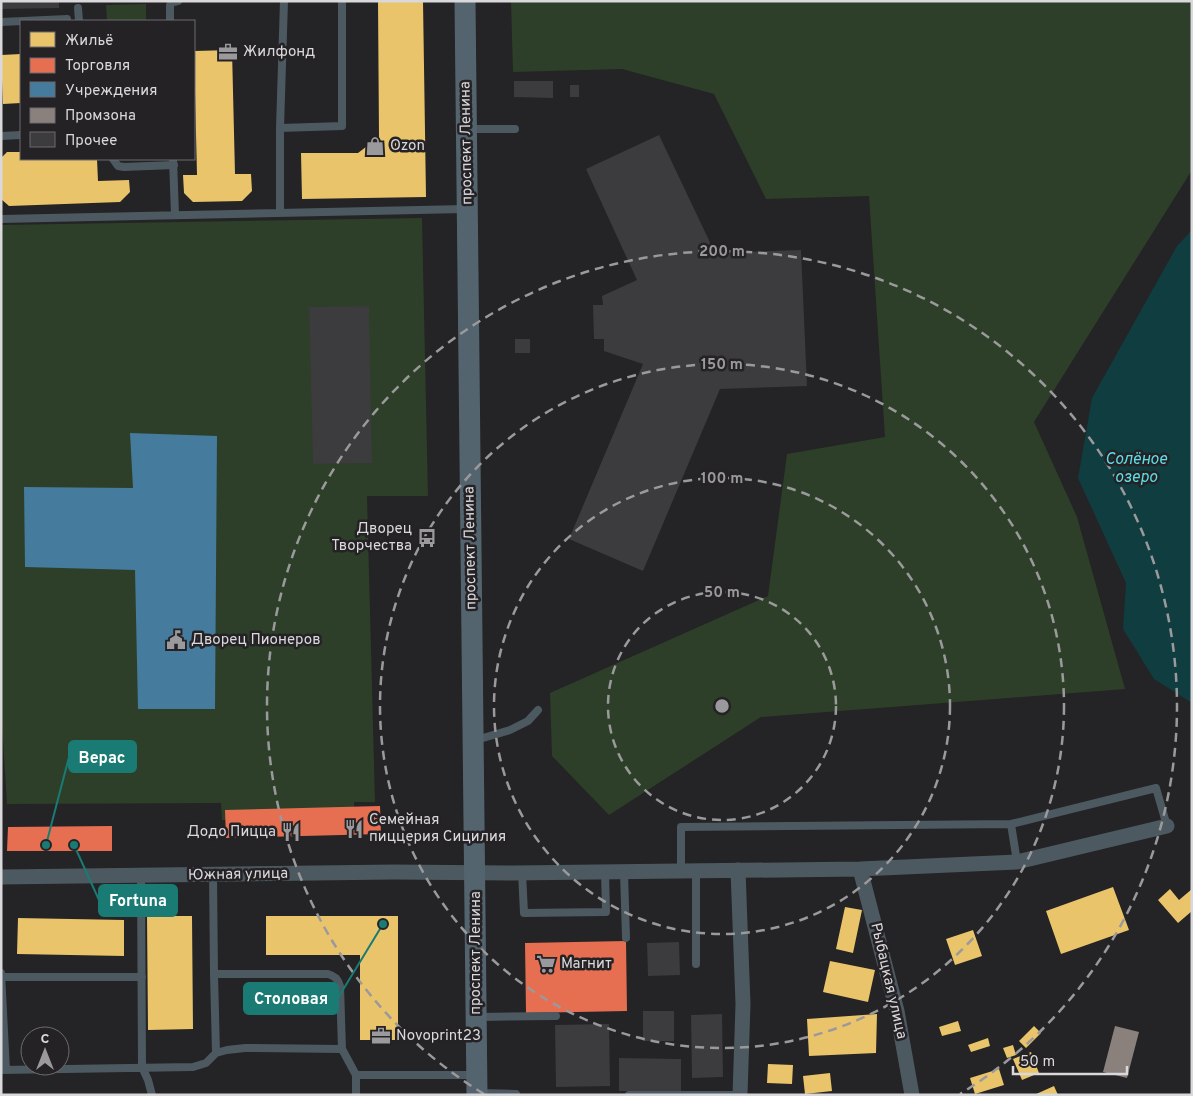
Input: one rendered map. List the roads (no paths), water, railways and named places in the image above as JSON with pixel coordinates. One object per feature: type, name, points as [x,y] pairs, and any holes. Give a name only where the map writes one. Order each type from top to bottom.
[{"type":"street","name":"проспект Ленина","points":[[465,1],[477,1088]]},
{"type":"street","name":"Южная улица","points":[[1,877],[860,869],[1017,862],[1166,826]]},
{"type":"street","name":"Рыбацкая улица","points":[[860,869],[897,1011],[912,1095]]},
{"type":"street","points":[[738,870],[743,1004],[740,1095]]},
{"type":"lane","points":[[170,20],[170,5],[178,1]]},
{"type":"lane","points":[[280,213],[280,128],[284,1]]},
{"type":"lane","points":[[280,128],[342,126],[342,1]]},
{"type":"lane","points":[[78,8],[79,20]]},
{"type":"lane","points":[[45,20],[67,19]]},
{"type":"lane","points":[[1,22],[20,21]]},
{"type":"lane","points":[[466,129],[515,129]]},
{"type":"lane","points":[[1,136],[20,135]]},
{"type":"lane","points":[[114,160],[118,166],[124,167],[173,162],[175,215]]},
{"type":"lane","points":[[1,219],[467,209]]},
{"type":"lane","points":[[474,741],[510,730],[528,721],[538,710]]},
{"type":"lane","points":[[696,964],[688,871],[681,828],[1011,824],[1156,788],[1166,826]]},
{"type":"lane","points":[[1011,824],[1017,862]]},
{"type":"lane","points":[[522,873],[524,913],[606,912],[605,872]]},
{"type":"lane","points":[[624,872],[626,938]]},
{"type":"lane","points":[[213,875],[216,1053]]},
{"type":"lane","points":[[141,876],[142,1067],[152,1095]]},
{"type":"lane","points":[[1,972],[3,1070],[193,1067],[206,1063],[216,1053],[227,1050],[245,1048],[342,1049]]},
{"type":"lane","points":[[214,974],[328,974],[334,976],[340,986],[342,1049],[356,1076],[356,1095]]},
{"type":"lane","points":[[1,977],[142,977]]},
{"type":"lane","points":[[476,1017],[556,1016]]},
{"type":"lane","points":[[356,1076],[477,1088],[516,1095]]},
{"type":"lane","points":[[630,1095],[740,1095]]},
{"type":"water","name":"Солёное озеро","points":[[1192,230],[1192,703],[1154,679],[1123,629],[1126,583],[1078,478],[1092,398],[1177,246]]},
{"type":"place","name":"Жилфонд","points":[[228,52]]},
{"type":"place","name":"Ozon","points":[[375,146]]},
{"type":"place","name":"Дворец Творчества","points":[[427,538]]},
{"type":"place","name":"Дворец Пионеров","points":[[176,640]]},
{"type":"place","name":"Семейная пиццерия Сицилия","points":[[354,829]]},
{"type":"place","name":"Додо Пицца","points":[[291,832]]},
{"type":"place","name":"Верас","points":[[46,845]]},
{"type":"place","name":"Fortuna","points":[[74,845]]},
{"type":"place","name":"Столовая","points":[[383,924]]},
{"type":"place","name":"Магнит","points":[[546,964]]},
{"type":"place","name":"Novoprint23","points":[[381,1036]]}]
